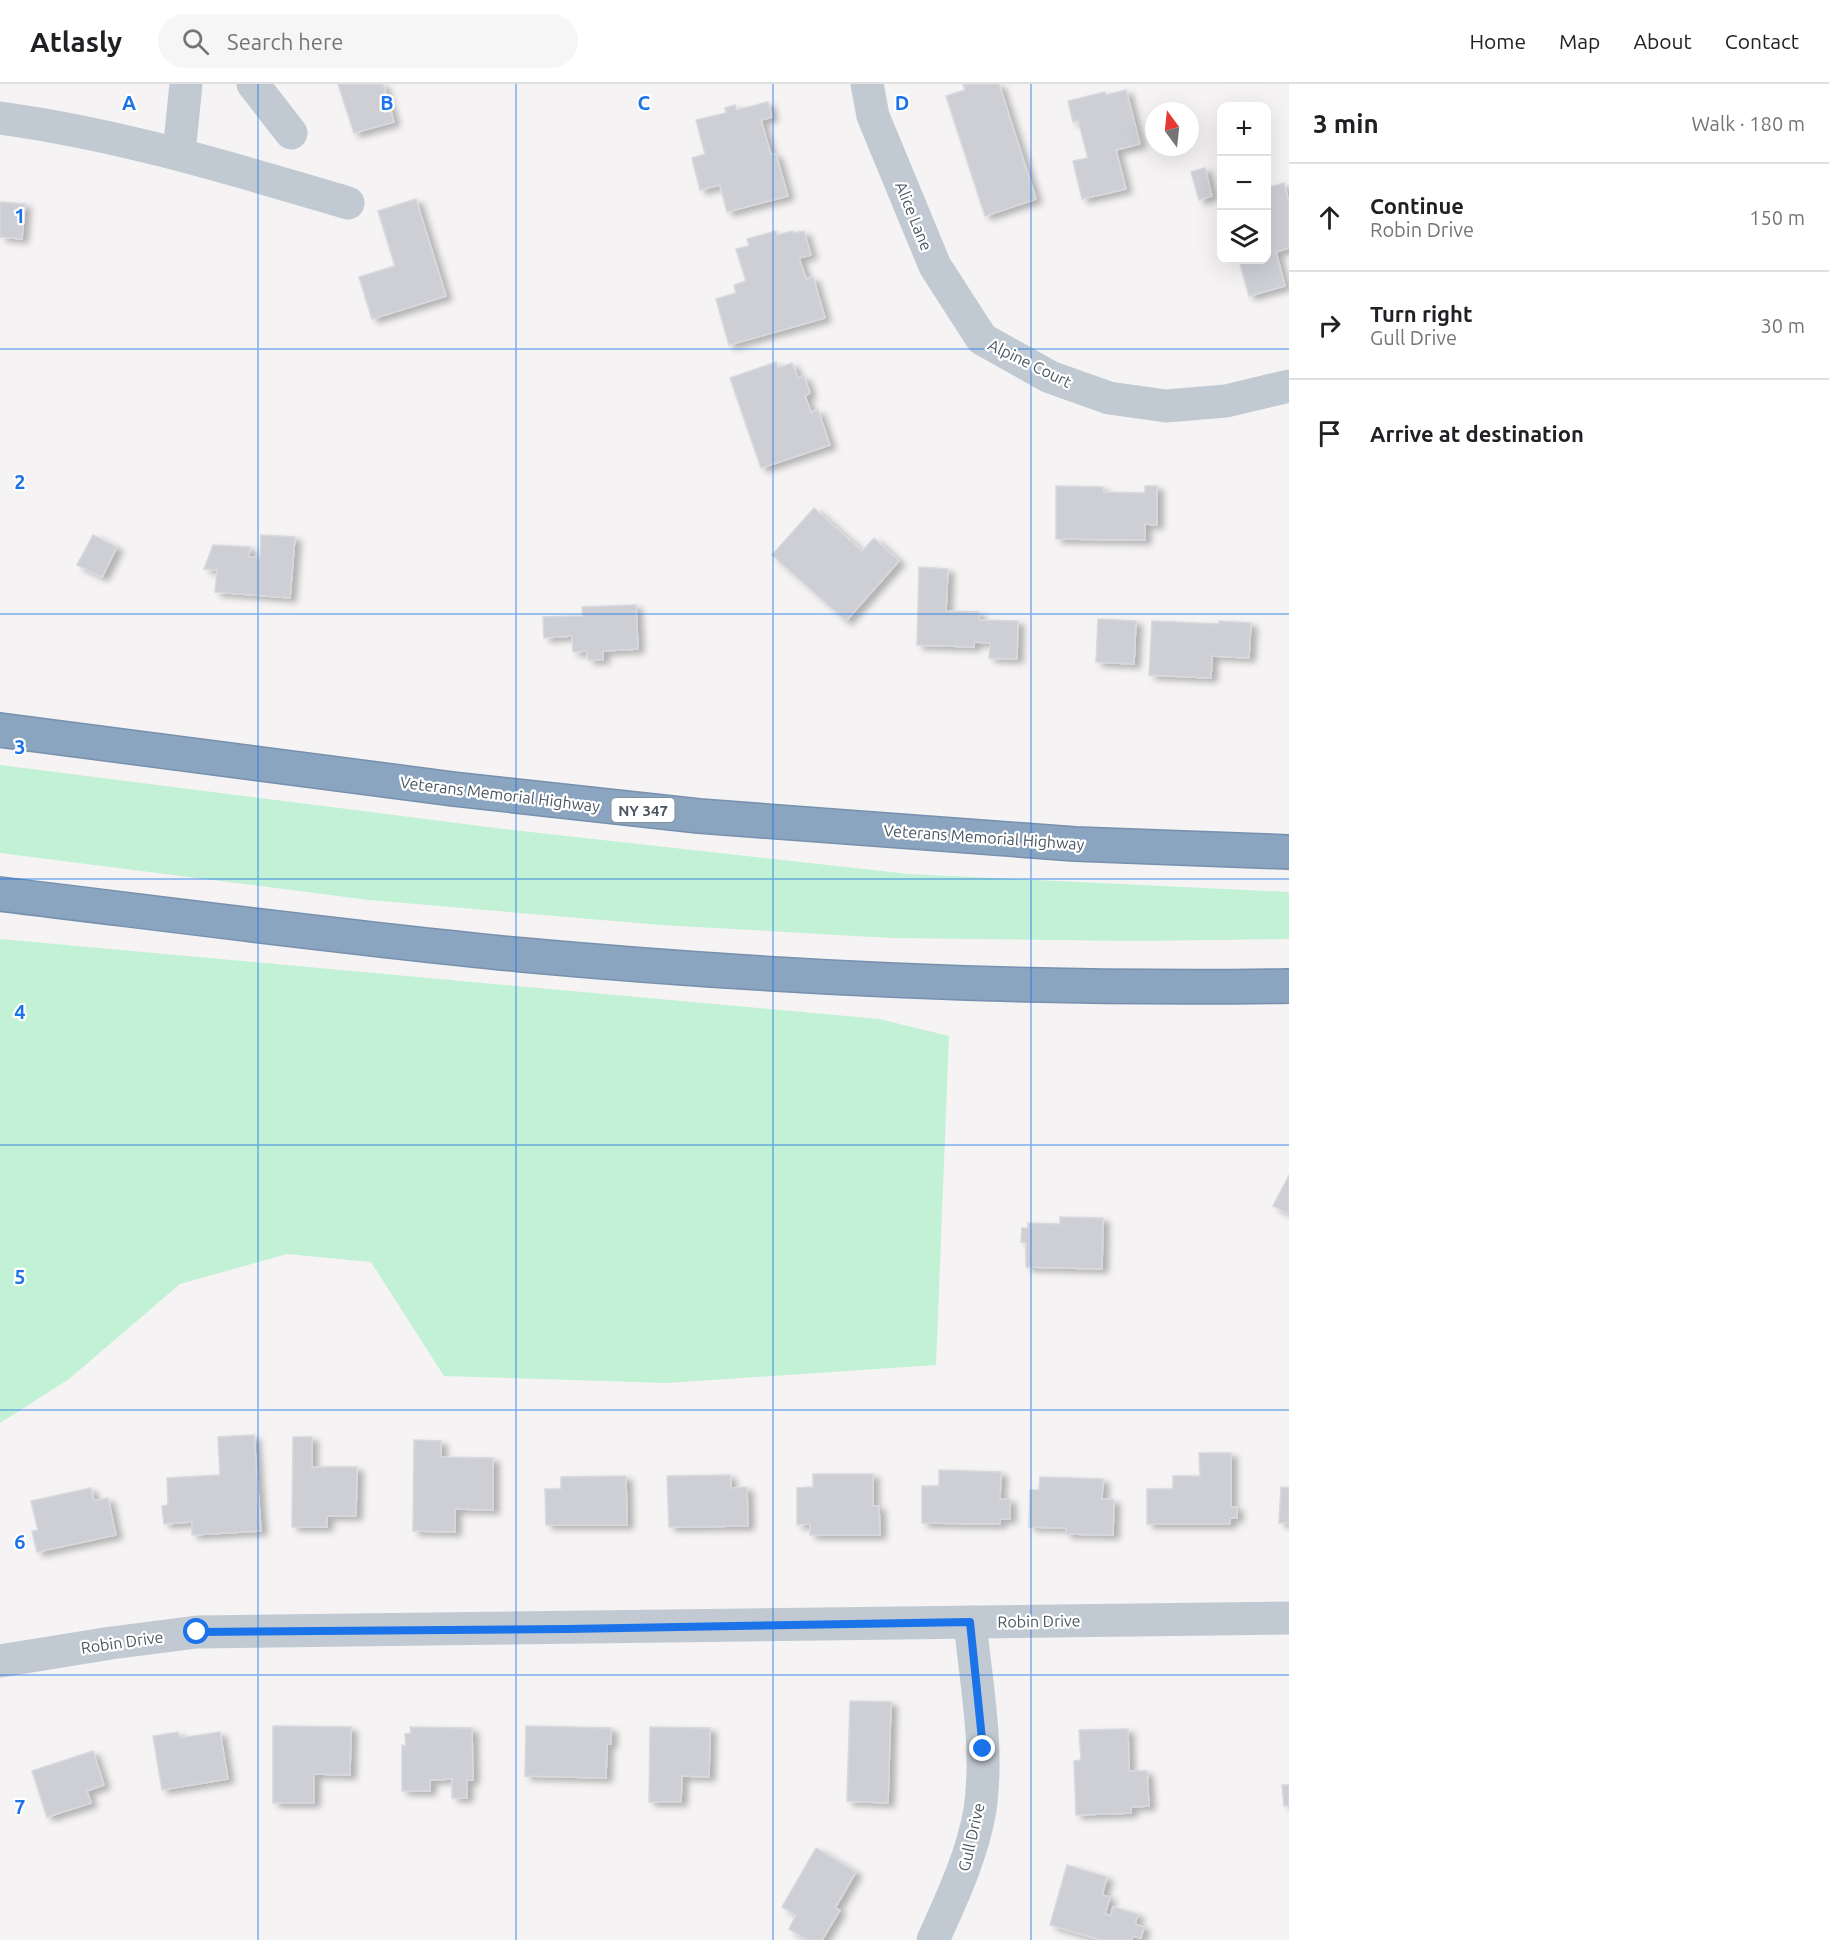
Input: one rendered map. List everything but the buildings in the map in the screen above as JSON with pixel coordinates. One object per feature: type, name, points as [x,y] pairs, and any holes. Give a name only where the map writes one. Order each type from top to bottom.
[{"type":"highway","name":"Veterans Memorial Highway","points":[[0,730],[453,789],[666,812],[1075,844],[1289,852]]},
{"type":"highway","points":[[0,894],[273,928],[643,965],[887,980],[1003,984],[1136,987],[1289,986]]},
{"type":"street","points":[[179,153],[186,84]]},
{"type":"street","points":[[253,84],[291,133]]},
{"type":"street","name":"Alice Lane","points":[[867,84],[873,116],[935,266],[982,339]]},
{"type":"street","points":[[0,118],[55,126],[179,153],[348,203]]},
{"type":"street","name":"Alpine Court","points":[[982,339],[1050,377],[1120,400],[1166,406],[1226,401],[1289,386]]},
{"type":"street","name":"Robin Drive","points":[[0,1662],[111,1643],[197,1632],[1289,1618]]},
{"type":"street","name":"Gull Drive","points":[[933,1940],[963,1873],[980,1810],[983,1749],[970,1622]]},
{"type":"green space","points":[[0,765],[504,829],[909,874],[1289,892],[1289,939],[1134,941],[891,938],[661,925],[369,900],[0,853]]},
{"type":"green space","points":[[0,939],[879,1019],[949,1036],[936,1365],[667,1383],[444,1376],[371,1262],[287,1254],[180,1284],[69,1379],[0,1423]]},
{"type":"route","points":[[197,1632],[970,1622],[983,1749]]}]
